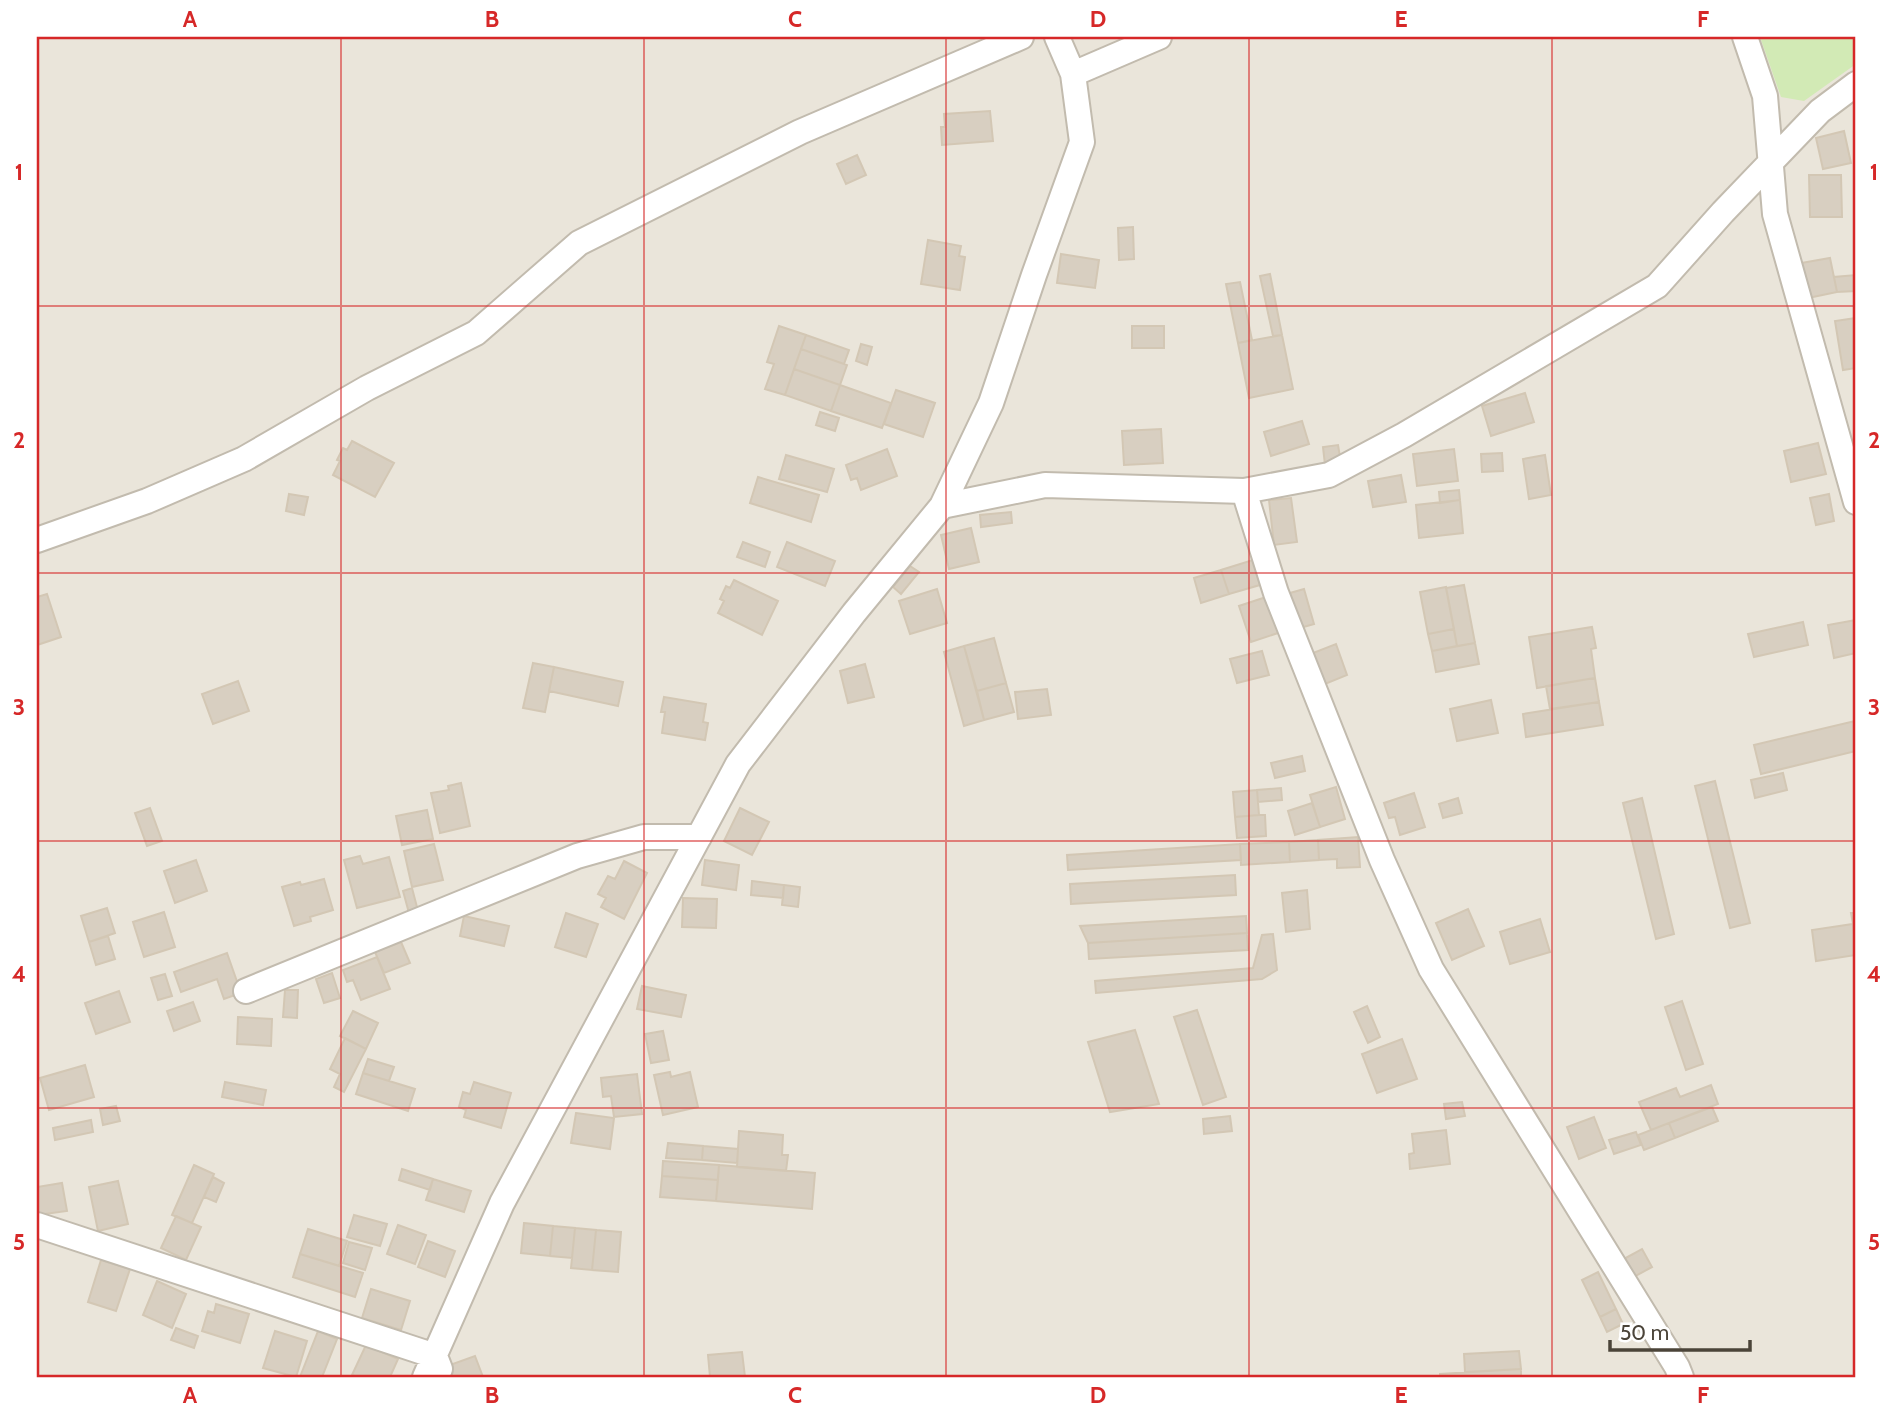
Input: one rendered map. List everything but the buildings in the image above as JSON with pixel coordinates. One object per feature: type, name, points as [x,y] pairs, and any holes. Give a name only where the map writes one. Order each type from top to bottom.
[{"type":"street","points":[[37,540],[147,501],[244,459],[367,388],[476,333],[579,243],[800,132],[1021,37]]},
{"type":"street","points":[[37,1225],[435,1370],[502,1203],[738,765],[854,613],[942,506],[991,403],[1082,142],[1073,74],[1057,37]]},
{"type":"street","points":[[1073,74],[1159,37]]},
{"type":"street","points":[[1745,37],[1765,96],[1775,214],[1856,502]]},
{"type":"street","points":[[942,506],[1045,485],[1244,491],[1329,475],[1404,435],[1657,286],[1819,111],[1856,84]]},
{"type":"street","points":[[1244,491],[1276,593],[1382,860],[1431,969],[1681,1377]]},
{"type":"street","points":[[246,991],[577,856],[644,837],[699,837]]},
{"type":"shaded area","points":[[37,37],[1856,37],[1856,1377],[37,1377]]},
{"type":"green space","points":[[1760,37],[1856,37],[1856,64],[1804,101],[1781,97]]}]
